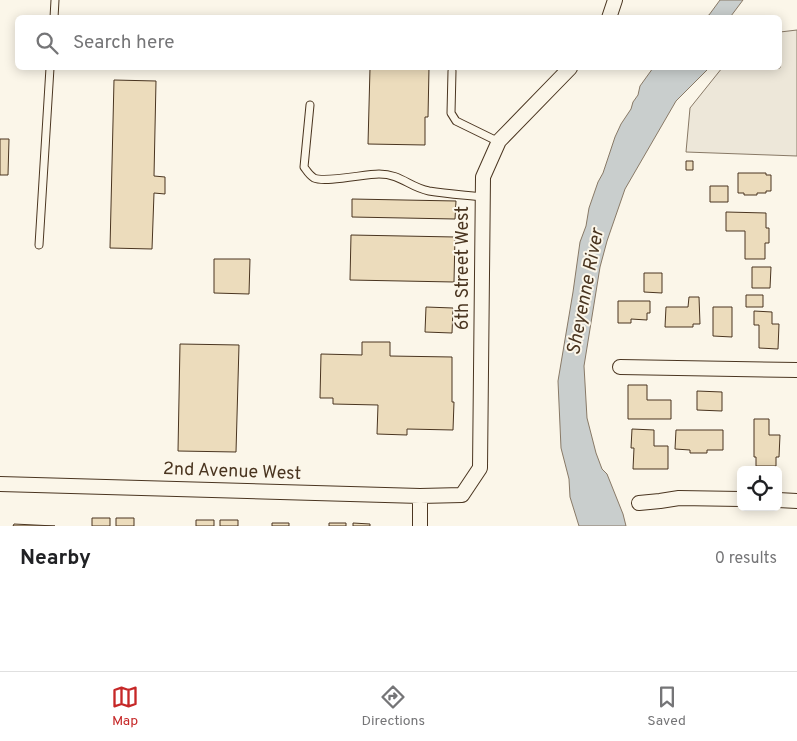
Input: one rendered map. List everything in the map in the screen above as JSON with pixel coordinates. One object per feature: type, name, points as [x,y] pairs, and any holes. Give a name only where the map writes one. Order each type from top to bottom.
[{"type":"street","points":[[610,15],[614,0]]},
{"type":"street","name":"6th Street West","points":[[462,495],[480,468],[483,178],[499,142],[568,70]]},
{"type":"street","points":[[620,367],[797,370]]},
{"type":"street","name":"2nd Avenue West","points":[[0,484],[420,496],[462,495]]},
{"type":"street","points":[[420,496],[420,526]]},
{"type":"street","points":[[639,503],[679,498],[737,499]]},
{"type":"street","points":[[782,500],[797,501]]},
{"type":"lane","points":[[54,15],[55,0]]},
{"type":"lane","points":[[39,245],[50,70]]},
{"type":"lane","points":[[452,71],[451,113],[456,121],[499,142]]},
{"type":"lane","points":[[310,105],[304,167],[316,179],[391,174],[428,191],[483,197]]},
{"type":"shaded area","points":[[797,30],[797,156],[686,152],[690,108],[720,70],[782,70],[782,32]]},
{"type":"water","points":[[720,0],[743,0],[732,15],[709,15]]},
{"type":"water","name":"Sheyenne River","points":[[652,70],[707,70],[676,101],[625,189],[607,241],[600,267],[584,366],[587,418],[596,453],[602,469],[607,474],[626,526],[579,526],[570,497],[569,479],[561,448],[558,381],[580,242],[586,226],[589,208],[615,137],[638,95],[640,86]]},
{"type":"building","points":[[370,70],[429,70],[428,117],[425,117],[425,145],[368,144]]},
{"type":"building","points":[[114,80],[156,81],[154,176],[165,177],[165,194],[154,193],[152,249],[110,248]]},
{"type":"building","points":[[0,139],[9,139],[8,175],[0,175]]},
{"type":"building","points":[[686,161],[693,161],[693,170],[686,170]]},
{"type":"building","points":[[738,173],[766,173],[766,175],[771,175],[771,191],[757,193],[757,195],[738,193]]},
{"type":"building","points":[[710,186],[728,186],[728,202],[710,202]]},
{"type":"building","points":[[352,199],[456,201],[455,219],[352,217]]},
{"type":"building","points":[[726,212],[766,213],[769,243],[765,243],[765,259],[745,259],[745,231],[726,231]]},
{"type":"building","points":[[351,235],[455,237],[454,282],[350,280]]},
{"type":"building","points":[[214,259],[250,259],[249,294],[214,293]]},
{"type":"building","points":[[752,267],[771,267],[770,288],[752,288]]},
{"type":"building","points":[[644,273],[662,273],[662,293],[644,292]]},
{"type":"building","points":[[746,295],[763,295],[763,307],[746,307]]},
{"type":"building","points":[[689,297],[699,297],[700,324],[693,324],[693,327],[665,327],[666,307],[688,307]]},
{"type":"building","points":[[618,301],[650,301],[650,313],[647,313],[647,320],[631,319],[631,323],[618,323]]},
{"type":"building","points":[[426,307],[453,308],[452,333],[425,332]]},
{"type":"building","points":[[713,307],[732,307],[732,337],[713,336]]},
{"type":"building","points":[[754,311],[772,312],[772,324],[779,324],[778,349],[759,348],[759,325],[754,325]]},
{"type":"building","points":[[362,342],[390,342],[390,356],[452,357],[453,430],[407,429],[407,435],[377,434],[378,405],[333,404],[333,398],[320,398],[321,354],[362,355]]},
{"type":"building","points":[[180,344],[239,345],[236,452],[178,451]]},
{"type":"building","points":[[628,385],[647,385],[647,400],[671,400],[671,419],[628,419]]},
{"type":"building","points":[[697,391],[722,392],[722,411],[697,410]]},
{"type":"building","points":[[754,419],[769,419],[769,435],[780,435],[779,457],[776,457],[776,466],[756,466],[756,457],[754,457]]},
{"type":"building","points":[[632,429],[654,430],[654,446],[668,446],[668,469],[633,469],[634,448],[631,448]]},
{"type":"building","points":[[676,430],[723,430],[723,450],[707,450],[707,453],[690,453],[690,450],[675,449]]},
{"type":"building","points":[[92,518],[110,518],[110,526],[92,526]]},
{"type":"building","points":[[116,518],[134,518],[134,526],[116,526]]},
{"type":"building","points":[[196,520],[214,520],[214,526],[196,526]]},
{"type":"building","points":[[220,520],[238,520],[238,526],[220,526]]},
{"type":"building","points":[[272,523],[289,523],[289,526],[272,526]]},
{"type":"building","points":[[329,523],[346,523],[346,526],[329,526]]},
{"type":"building","points":[[353,523],[370,524],[370,526],[353,526]]},
{"type":"building","points":[[14,524],[55,526],[13,526]]}]
